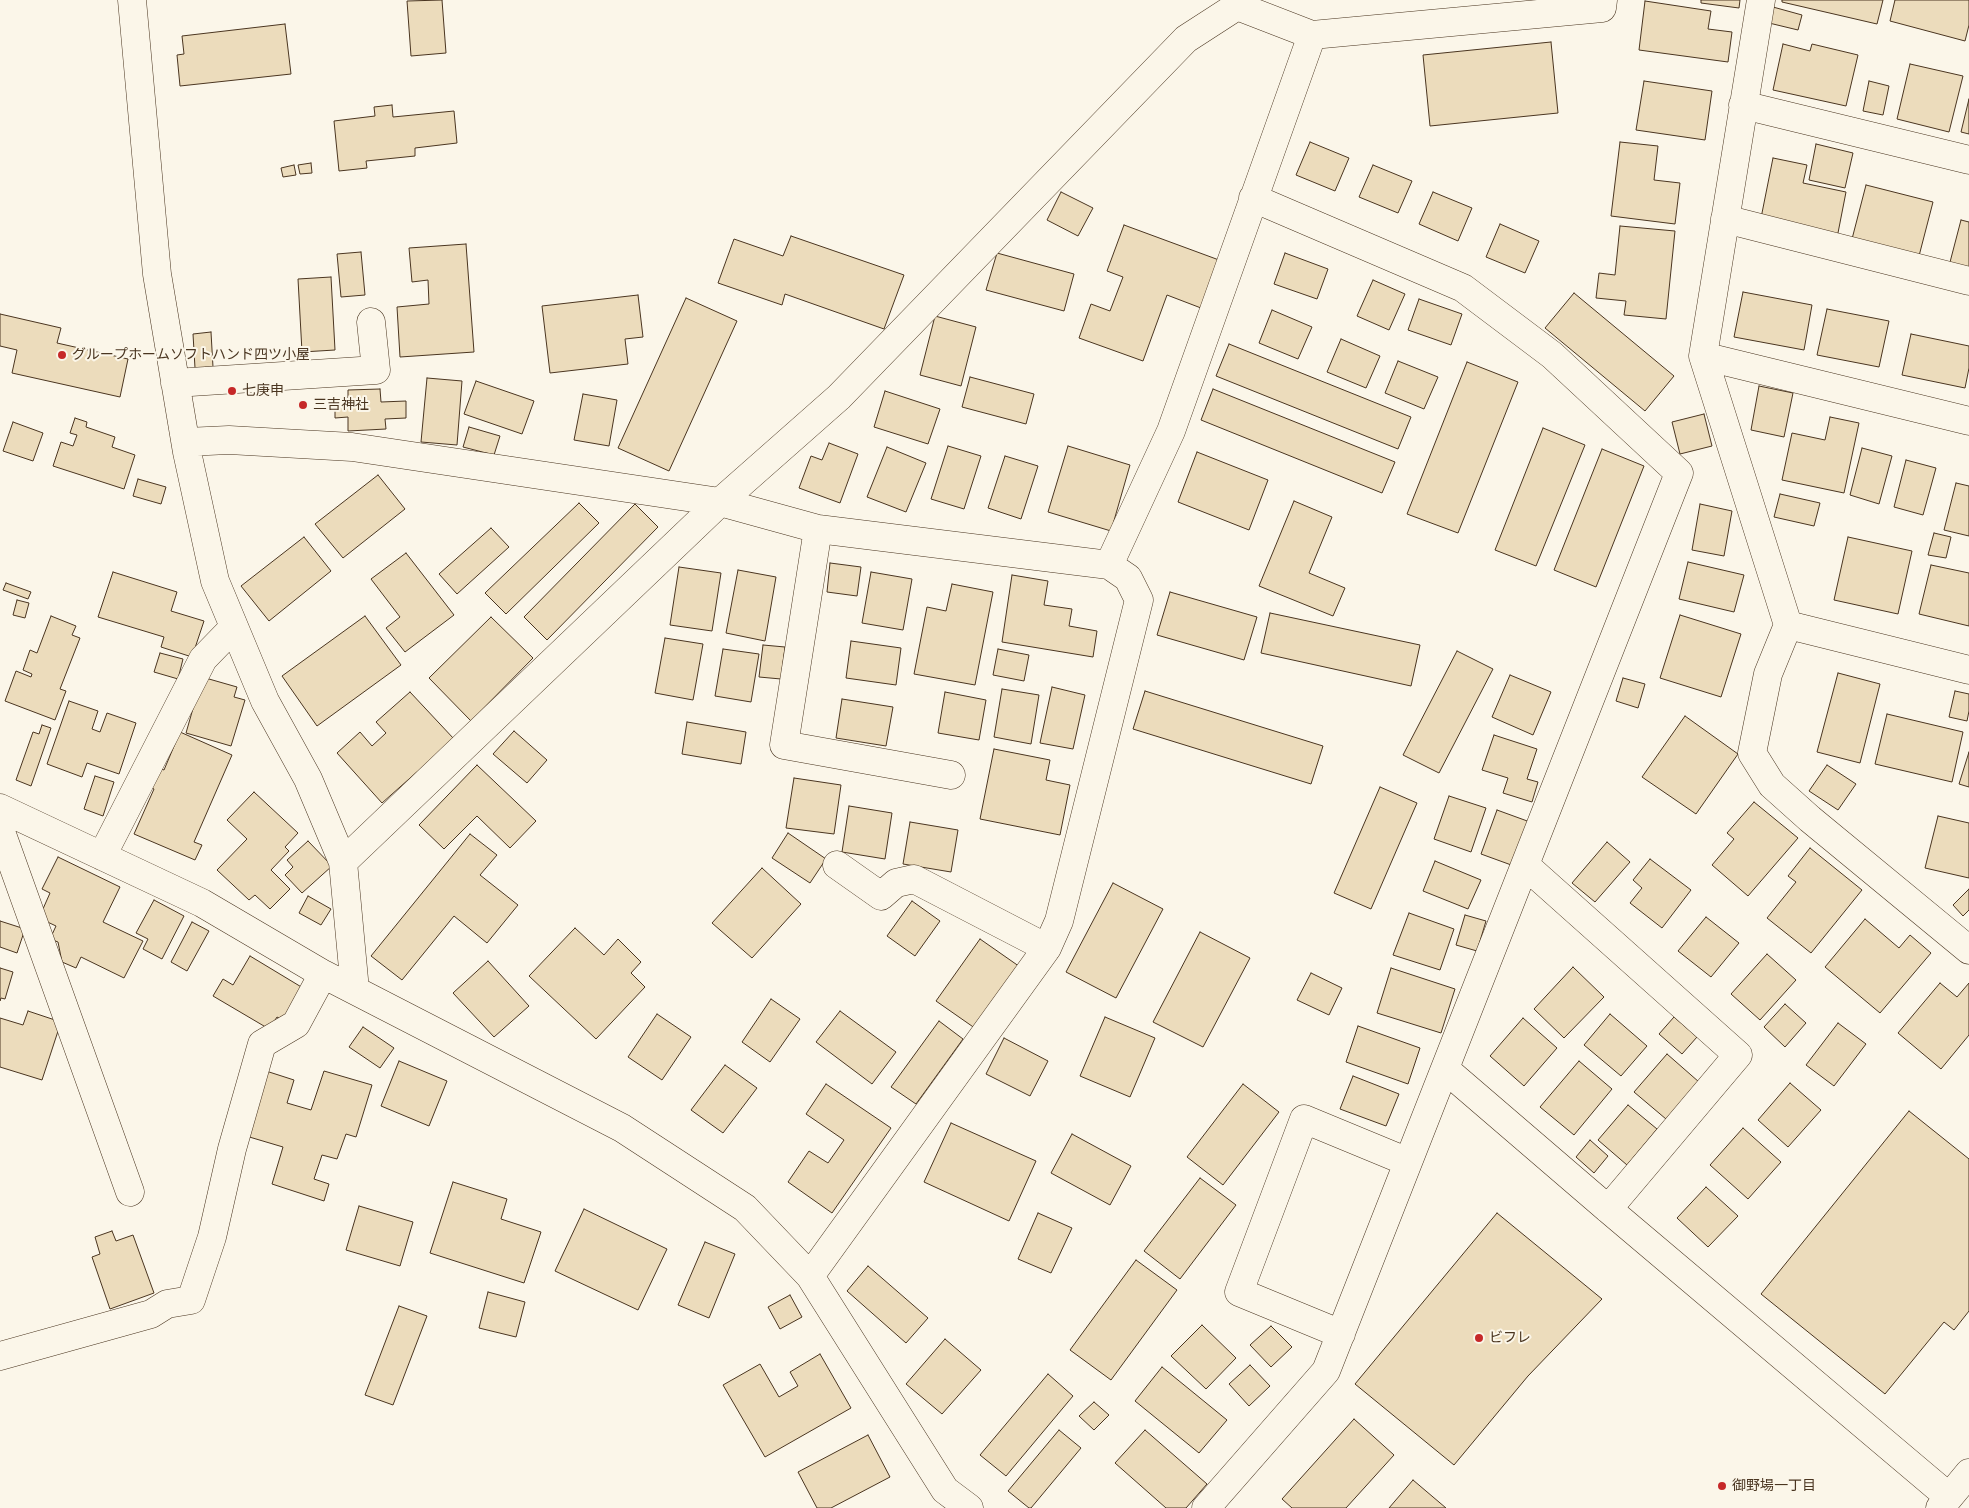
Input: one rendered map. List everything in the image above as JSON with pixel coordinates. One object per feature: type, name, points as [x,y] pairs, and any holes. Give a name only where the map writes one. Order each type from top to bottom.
[{"type":"street","points":[[132,0],[157,274],[186,442],[215,581],[265,701],[308,779],[343,862],[355,990]]},
{"type":"street","points":[[343,862],[720,502],[839,397],[1186,39],[1237,6],[1312,36],[1602,8],[1603,0]]},
{"type":"street","points":[[1761,0],[1703,356],[1788,625],[1768,674],[1752,753],[1772,785],[1778,791],[1969,950]]},
{"type":"street","points":[[1109,565],[1171,431],[1312,36]]},
{"type":"street","points":[[1743,105],[1969,160]]},
{"type":"street","points":[[1206,1508],[1326,1371],[1679,473],[1552,355],[1463,288],[1254,198]]},
{"type":"street","points":[[1725,219],[1969,281]]},
{"type":"street","points":[[175,383],[376,370],[371,322]]},
{"type":"street","points":[[1703,356],[1969,421]]},
{"type":"street","points":[[186,442],[229,440],[352,447],[720,502],[818,529],[1109,565],[1128,578],[1139,600],[1059,921],[1047,948],[810,1276]]},
{"type":"street","points":[[818,529],[784,745],[951,775]]},
{"type":"street","points":[[1788,625],[1969,670]]},
{"type":"street","points":[[102,856],[203,659],[234,627]]},
{"type":"street","points":[[0,808],[202,904],[323,974],[622,1128],[745,1208],[810,1276],[945,1490],[969,1508]]},
{"type":"street","points":[[0,829],[130,1192]]},
{"type":"street","points":[[1525,865],[1738,1055],[1608,1209]]},
{"type":"street","points":[[837,866],[881,896],[896,883],[914,879],[1047,948]]},
{"type":"street","points":[[0,1356],[151,1314],[167,1304],[191,1300],[212,1237],[232,1149],[262,1044],[296,1024],[323,974]]},
{"type":"street","points":[[1445,1069],[1944,1502],[1969,1473]]},
{"type":"street","points":[[1340,1334],[1239,1292],[1304,1119],[1408,1162]]},
{"type":"building","points":[[442,0],[446,53],[411,56],[407,1]]},
{"type":"building","points":[[1701,0],[1740,0],[1739,8],[1701,3]]},
{"type":"building","points":[[1782,0],[1883,0],[1877,24],[1782,2]]},
{"type":"building","points":[[1895,0],[1969,0],[1969,25],[1965,41],[1890,21]]},
{"type":"building","points":[[1645,1],[1711,11],[1708,29],[1732,32],[1728,62],[1639,50]]},
{"type":"building","points":[[1773,7],[1802,15],[1798,30],[1769,23]]},
{"type":"building","points":[[285,24],[291,74],[180,86],[177,55],[184,54],[182,36]]},
{"type":"building","points":[[1551,42],[1558,113],[1430,126],[1423,55]]},
{"type":"building","points":[[1783,44],[1810,51],[1812,44],[1858,55],[1846,106],[1773,90]]},
{"type":"building","points":[[1910,64],[1963,76],[1949,132],[1897,119]]},
{"type":"building","points":[[1644,81],[1712,91],[1705,140],[1636,130]]},
{"type":"building","points":[[1869,81],[1889,86],[1883,115],[1863,111]]},
{"type":"building","points":[[1969,99],[1969,134],[1961,132]]},
{"type":"building","points":[[392,105],[393,117],[454,111],[457,143],[415,148],[415,156],[366,161],[367,168],[339,171],[334,121],[375,116],[374,107]]},
{"type":"building","points":[[1310,142],[1349,158],[1335,191],[1296,175]]},
{"type":"building","points":[[1620,142],[1658,146],[1654,180],[1680,183],[1675,224],[1611,216]]},
{"type":"building","points":[[1816,144],[1853,153],[1845,188],[1809,180]]},
{"type":"building","points":[[1773,158],[1807,165],[1803,183],[1846,192],[1837,238],[1760,223]]},
{"type":"building","points":[[311,163],[312,173],[300,174],[298,165]]},
{"type":"building","points":[[294,165],[296,175],[283,177],[281,168]]},
{"type":"building","points":[[1373,165],[1412,181],[1398,213],[1359,197]]},
{"type":"building","points":[[1866,185],[1933,202],[1919,256],[1852,239]]},
{"type":"building","points":[[1061,192],[1093,208],[1078,236],[1047,220]]},
{"type":"building","points":[[1433,192],[1472,208],[1458,241],[1419,224]]},
{"type":"building","points":[[1961,220],[1969,222],[1969,272],[1949,266]]},
{"type":"building","points":[[1500,224],[1539,241],[1525,273],[1486,257]]},
{"type":"building","points":[[1124,225],[1219,260],[1201,308],[1167,295],[1143,361],[1079,338],[1091,304],[1110,311],[1123,277],[1107,271]]},
{"type":"building","points":[[1620,226],[1675,231],[1666,319],[1624,315],[1626,301],[1596,298],[1599,273],[1615,275]]},
{"type":"building","points":[[791,236],[904,275],[884,329],[785,294],[782,305],[718,283],[734,239],[783,256]]},
{"type":"building","points":[[466,244],[474,352],[400,357],[397,307],[429,304],[428,280],[412,282],[409,248]]},
{"type":"building","points":[[361,252],[365,295],[341,297],[337,254]]},
{"type":"building","points":[[997,253],[1074,274],[1064,311],[986,290]]},
{"type":"building","points":[[1285,253],[1328,269],[1317,299],[1274,284]]},
{"type":"building","points":[[331,277],[335,350],[302,352],[298,279]]},
{"type":"building","points":[[1373,280],[1405,294],[1389,330],[1357,316]]},
{"type":"building","points":[[1743,292],[1812,305],[1804,350],[1734,337]]},
{"type":"building","points":[[1574,293],[1674,376],[1645,411],[1545,328]]},
{"type":"building","points":[[638,295],[643,337],[625,339],[628,364],[550,373],[542,306]]},
{"type":"building","points":[[686,298],[737,321],[669,471],[618,448]]},
{"type":"building","points":[[1419,299],[1462,314],[1451,345],[1408,330]]},
{"type":"building","points":[[1827,309],[1889,321],[1879,367],[1817,355]]},
{"type":"building","points":[[1272,310],[1312,327],[1298,359],[1259,343]]},
{"type":"building","name":"グループホームソフトハンド四ツ小屋","points":[[0,314],[61,328],[57,343],[128,359],[120,397],[12,373],[17,350],[0,346]]},
{"type":"building","points":[[935,316],[976,327],[961,386],[920,375]]},
{"type":"building","points":[[211,332],[213,367],[195,368],[193,334]]},
{"type":"building","points":[[1911,334],[1969,346],[1969,368],[1965,388],[1902,375]]},
{"type":"building","points":[[1341,339],[1380,356],[1366,388],[1327,372]]},
{"type":"building","points":[[1229,344],[1411,417],[1398,449],[1216,376]]},
{"type":"building","points":[[1398,361],[1438,377],[1424,409],[1385,393]]},
{"type":"building","points":[[1467,362],[1518,382],[1458,533],[1407,514]]},
{"type":"building","points":[[970,377],[1034,394],[1026,424],[962,407]]},
{"type":"building","points":[[427,378],[462,381],[457,445],[421,442]]},
{"type":"building","points":[[476,381],[534,401],[522,434],[464,414]]},
{"type":"building","points":[[1759,386],[1793,393],[1784,437],[1751,430]]},
{"type":"building","points":[[380,389],[381,402],[406,401],[406,418],[385,419],[386,429],[348,431],[348,417],[335,418],[335,401],[348,400],[348,390]]},
{"type":"building","points":[[1213,389],[1395,462],[1382,493],[1201,420]]},
{"type":"building","points":[[885,391],[940,409],[928,444],[874,427]]},
{"type":"building","points":[[583,394],[617,400],[609,446],[574,440]]},
{"type":"building","points":[[1704,414],[1712,446],[1680,454],[1672,422]]},
{"type":"building","points":[[1830,417],[1859,423],[1844,493],[1782,480],[1792,433],[1825,440]]},
{"type":"building","points":[[75,418],[87,422],[86,427],[115,437],[112,447],[135,455],[124,489],[53,466],[61,442],[73,446],[77,435],[70,433]]},
{"type":"building","points":[[13,422],[43,433],[33,461],[3,451]]},
{"type":"building","points":[[469,427],[500,436],[494,455],[463,447]]},
{"type":"building","points":[[1543,428],[1585,445],[1536,566],[1495,550]]},
{"type":"building","points":[[829,443],[858,454],[840,503],[799,488],[811,456],[822,460]]},
{"type":"building","points":[[948,446],[981,456],[964,509],[931,499]]},
{"type":"building","points":[[1068,446],[1130,465],[1111,531],[1048,512]]},
{"type":"building","points":[[887,447],[926,463],[906,512],[867,497]]},
{"type":"building","points":[[1862,448],[1892,456],[1879,504],[1850,495]]},
{"type":"building","points":[[1602,449],[1644,466],[1596,587],[1554,570]]},
{"type":"building","points":[[1197,452],[1268,480],[1249,530],[1178,502]]},
{"type":"building","points":[[1005,456],[1038,466],[1021,519],[988,508]]},
{"type":"building","points":[[1906,460],[1936,468],[1923,515],[1894,507]]},
{"type":"building","points":[[378,475],[405,509],[343,558],[315,524]]},
{"type":"building","points":[[138,479],[166,487],[161,504],[133,496]]},
{"type":"building","points":[[1956,483],[1969,486],[1969,536],[1944,530]]},
{"type":"building","points":[[1780,494],[1820,503],[1814,526],[1774,517]]},
{"type":"building","points":[[1294,501],[1332,517],[1309,573],[1345,588],[1333,616],[1259,586]]},
{"type":"building","points":[[579,503],[599,523],[506,614],[485,593]]},
{"type":"building","points":[[635,504],[658,527],[547,640],[524,617]]},
{"type":"building","points":[[1700,504],[1732,511],[1724,556],[1692,550]]},
{"type":"building","points":[[491,528],[509,547],[457,594],[439,574]]},
{"type":"building","points":[[1934,533],[1951,537],[1946,558],[1928,555]]},
{"type":"building","points":[[304,537],[331,571],[269,621],[241,586]]},
{"type":"building","points":[[1848,537],[1912,551],[1898,614],[1834,600]]},
{"type":"building","points":[[406,553],[454,615],[405,652],[386,628],[400,617],[371,579]]},
{"type":"building","points":[[1688,562],[1744,575],[1734,612],[1679,599]]},
{"type":"building","points":[[830,563],[861,567],[857,596],[827,592]]},
{"type":"building","points":[[1931,565],[1969,573],[1969,626],[1919,614]]},
{"type":"building","points":[[679,567],[721,573],[712,631],[670,625]]},
{"type":"building","points":[[738,570],[776,577],[765,641],[726,633]]},
{"type":"building","points":[[113,572],[177,592],[171,611],[204,621],[192,657],[161,647],[164,637],[98,617]]},
{"type":"building","points":[[871,572],[912,579],[903,630],[862,623]]},
{"type":"building","points":[[1012,575],[1048,581],[1044,605],[1072,609],[1069,626],[1097,631],[1093,657],[1002,642]]},
{"type":"building","points":[[6,583],[31,592],[28,599],[3,590]]},
{"type":"building","points":[[952,584],[993,592],[975,685],[914,674],[927,607],[946,611]]},
{"type":"building","points":[[1170,592],[1257,617],[1244,660],[1157,635]]},
{"type":"building","points":[[17,600],[29,603],[25,618],[13,615]]},
{"type":"building","points":[[1270,613],[1420,645],[1411,686],[1261,653]]},
{"type":"building","points":[[1680,615],[1741,634],[1721,697],[1660,678]]},
{"type":"building","points":[[51,616],[76,626],[72,635],[80,638],[60,689],[66,691],[55,720],[5,701],[16,671],[31,677],[32,674],[23,670],[30,650],[37,653]]},
{"type":"building","points":[[365,616],[401,665],[317,726],[282,676]]},
{"type":"building","points":[[491,617],[533,658],[471,721],[429,678]]},
{"type":"building","points":[[665,638],[703,644],[693,700],[655,693]]},
{"type":"building","points":[[851,641],[901,648],[896,685],[846,678]]},
{"type":"building","points":[[763,645],[785,647],[781,679],[759,677]]},
{"type":"building","points":[[723,649],[759,654],[751,702],[715,696]]},
{"type":"building","points":[[998,649],[1029,655],[1024,681],[993,675]]},
{"type":"building","points":[[1457,651],[1493,669],[1439,773],[1403,755]]},
{"type":"building","points":[[160,653],[183,659],[178,679],[154,672]]},
{"type":"building","points":[[1838,673],[1880,684],[1860,763],[1817,752]]},
{"type":"building","points":[[1510,675],[1551,692],[1533,735],[1492,717]]},
{"type":"building","points":[[202,677],[237,687],[234,697],[245,700],[231,746],[186,733]]},
{"type":"building","points":[[1623,678],[1645,684],[1638,708],[1616,701]]},
{"type":"building","points":[[1052,687],[1085,695],[1073,749],[1040,743]]},
{"type":"building","points":[[1002,689],[1039,695],[1031,744],[994,737]]},
{"type":"building","points":[[1145,691],[1323,746],[1311,784],[1133,729]]},
{"type":"building","points":[[1955,691],[1969,694],[1967,721],[1949,717]]},
{"type":"building","points":[[410,692],[454,739],[382,803],[337,753],[360,732],[372,746],[386,733],[376,722]]},
{"type":"building","points":[[945,692],[986,700],[979,740],[938,733]]},
{"type":"building","points":[[842,699],[893,707],[886,746],[836,738]]},
{"type":"building","points":[[69,701],[98,711],[92,729],[100,732],[107,713],[136,723],[119,774],[87,763],[82,777],[47,764]]},
{"type":"building","points":[[1887,714],[1963,732],[1952,782],[1875,764]]},
{"type":"building","points":[[1685,716],[1738,754],[1696,814],[1642,777]]},
{"type":"building","points":[[687,722],[746,732],[741,764],[682,754]]},
{"type":"building","points":[[42,725],[51,728],[31,786],[16,780],[33,732],[39,734]]},
{"type":"building","points":[[514,731],[547,760],[527,783],[493,754]]},
{"type":"building","points":[[180,732],[232,755],[194,842],[202,845],[195,860],[134,834],[154,789],[148,786],[156,767],[164,770]]},
{"type":"building","points":[[1494,735],[1537,749],[1527,779],[1538,782],[1532,802],[1503,793],[1508,778],[1482,770]]},
{"type":"building","points":[[994,749],[1050,760],[1046,780],[1070,785],[1060,835],[980,819]]},
{"type":"building","points":[[1969,752],[1969,787],[1959,784]]},
{"type":"building","points":[[477,765],[536,821],[510,848],[477,816],[444,849],[419,825]]},
{"type":"building","points":[[1827,765],[1856,784],[1838,810],[1809,791]]},
{"type":"building","points":[[95,776],[114,782],[103,816],[84,809]]},
{"type":"building","points":[[794,778],[841,785],[834,834],[786,828]]},
{"type":"building","points":[[1380,787],[1417,803],[1371,909],[1334,893]]},
{"type":"building","points":[[254,792],[298,833],[285,847],[289,851],[271,870],[290,889],[270,909],[255,895],[249,900],[217,870],[247,839],[227,820]]},
{"type":"building","points":[[1449,796],[1486,808],[1471,852],[1434,839]]},
{"type":"building","points":[[1754,802],[1798,838],[1748,896],[1712,865],[1734,839],[1727,833]]},
{"type":"building","points":[[849,806],[892,813],[885,859],[842,852]]},
{"type":"building","points":[[1497,810],[1530,822],[1514,866],[1481,854]]},
{"type":"building","points":[[1938,816],[1969,823],[1969,878],[1925,868]]},
{"type":"building","points":[[910,822],[958,830],[951,872],[903,864]]},
{"type":"building","points":[[788,833],[826,859],[810,883],[772,858]]},
{"type":"building","points":[[470,834],[497,855],[480,875],[518,905],[487,943],[454,916],[402,980],[371,956]]},
{"type":"building","points":[[308,841],[332,866],[302,893],[285,875],[293,867],[287,860]]},
{"type":"building","points":[[1607,842],[1630,862],[1595,902],[1572,883]]},
{"type":"building","points":[[1810,848],[1862,890],[1811,953],[1767,918],[1796,882],[1788,876]]},
{"type":"building","points":[[58,857],[120,887],[103,922],[143,941],[124,978],[81,957],[76,968],[62,962],[58,942],[50,939],[56,926],[39,918],[50,893],[42,889]]},
{"type":"building","points":[[1650,859],[1691,890],[1662,928],[1630,903],[1642,888],[1633,880]]},
{"type":"building","points":[[1435,861],[1481,880],[1468,909],[1423,891]]},
{"type":"building","points":[[762,868],[801,904],[752,958],[712,923]]},
{"type":"building","points":[[1113,883],[1163,909],[1116,998],[1066,972]]},
{"type":"building","points":[[1969,889],[1969,910],[1963,916],[1953,905]]},
{"type":"building","points":[[308,896],[331,909],[321,925],[299,913]]},
{"type":"building","points":[[154,900],[184,916],[162,959],[143,949],[148,939],[136,933]]},
{"type":"building","points":[[912,901],[940,921],[915,956],[887,936]]},
{"type":"building","points":[[1409,913],[1454,929],[1440,970],[1393,955]]},
{"type":"building","points":[[1465,915],[1486,921],[1477,951],[1456,945]]},
{"type":"building","points":[[1706,917],[1739,943],[1711,977],[1678,951]]},
{"type":"building","points":[[1865,919],[1899,948],[1910,935],[1931,953],[1880,1013],[1825,967]]},
{"type":"building","points":[[0,921],[25,929],[17,953],[0,947]]},
{"type":"building","points":[[192,922],[209,931],[187,971],[171,962]]},
{"type":"building","points":[[575,928],[604,955],[618,939],[641,962],[631,973],[645,987],[596,1039],[529,976]]},
{"type":"building","points":[[1200,932],[1250,958],[1203,1047],[1153,1022]]},
{"type":"building","points":[[980,939],[1023,969],[979,1031],[936,1001]]},
{"type":"building","points":[[1767,954],[1796,980],[1760,1020],[1731,994]]},
{"type":"building","points":[[250,956],[303,988],[284,1021],[277,1017],[269,1029],[213,996],[223,979],[233,985]]},
{"type":"building","points":[[488,961],[529,1006],[494,1037],[453,993]]},
{"type":"building","points":[[1573,967],[1604,997],[1564,1038],[1534,1009]]},
{"type":"building","points":[[0,968],[13,972],[5,999],[1,998],[0,1001]]},
{"type":"building","points":[[1391,968],[1455,989],[1441,1033],[1377,1013]]},
{"type":"building","points":[[1311,973],[1342,988],[1329,1015],[1297,1000]]},
{"type":"building","points":[[1940,983],[1957,997],[1969,983],[1969,1035],[1941,1069],[1898,1033]]},
{"type":"building","points":[[771,999],[800,1019],[770,1062],[742,1042]]},
{"type":"building","points":[[1785,1004],[1806,1023],[1785,1047],[1764,1027]]},
{"type":"building","points":[[28,1011],[61,1022],[42,1080],[0,1067],[0,1018],[23,1025]]},
{"type":"building","points":[[840,1011],[896,1052],[872,1084],[816,1042]]},
{"type":"building","points":[[657,1014],[691,1037],[662,1080],[628,1057]]},
{"type":"building","points":[[1610,1014],[1647,1046],[1621,1076],[1584,1045]]},
{"type":"building","points":[[1105,1017],[1155,1038],[1130,1097],[1080,1076]]},
{"type":"building","points":[[1674,1017],[1697,1037],[1682,1054],[1659,1034]]},
{"type":"building","points":[[1523,1018],[1557,1048],[1524,1086],[1490,1056]]},
{"type":"building","points":[[939,1021],[963,1039],[916,1104],[891,1087]]},
{"type":"building","points":[[1838,1023],[1866,1044],[1834,1086],[1806,1065]]},
{"type":"building","points":[[1358,1026],[1420,1048],[1408,1084],[1346,1062]]},
{"type":"building","points":[[363,1027],[394,1048],[380,1068],[349,1047]]},
{"type":"building","points":[[1004,1038],[1048,1061],[1030,1096],[986,1074]]},
{"type":"building","points":[[1667,1054],[1699,1082],[1666,1119],[1634,1092]]},
{"type":"building","points":[[399,1061],[447,1081],[429,1126],[381,1106]]},
{"type":"building","points":[[1579,1061],[1612,1089],[1574,1135],[1540,1107]]},
{"type":"building","points":[[725,1065],[757,1088],[723,1133],[691,1110]]},
{"type":"building","points":[[266,1071],[294,1080],[287,1103],[311,1110],[324,1071],[372,1085],[356,1137],[346,1134],[337,1159],[322,1155],[314,1179],[329,1184],[324,1201],[272,1184],[283,1147],[246,1136]]},
{"type":"building","points":[[1353,1076],[1399,1094],[1386,1126],[1340,1109]]},
{"type":"building","points":[[1790,1083],[1821,1110],[1788,1147],[1758,1120]]},
{"type":"building","points":[[826,1084],[891,1128],[832,1213],[788,1182],[809,1151],[828,1163],[844,1140],[806,1114]]},
{"type":"building","points":[[1243,1084],[1279,1112],[1223,1185],[1187,1157]]},
{"type":"building","points":[[1628,1105],[1657,1129],[1627,1165],[1598,1140]]},
{"type":"building","points":[[1909,1111],[1969,1159],[1969,1311],[1954,1330],[1944,1322],[1885,1394],[1761,1294]]},
{"type":"building","points":[[951,1123],[1036,1161],[1009,1221],[924,1182]]},
{"type":"building","points":[[1743,1128],[1781,1162],[1748,1199],[1710,1165]]},
{"type":"building","points":[[1072,1134],[1131,1166],[1110,1205],[1051,1173]]},
{"type":"building","points":[[1590,1140],[1608,1156],[1594,1173],[1576,1157]]},
{"type":"building","points":[[1200,1178],[1236,1205],[1180,1279],[1144,1251]]},
{"type":"building","points":[[453,1182],[507,1199],[501,1219],[541,1232],[524,1283],[430,1253]]},
{"type":"building","points":[[1706,1187],[1738,1216],[1708,1247],[1677,1218]]},
{"type":"building","points":[[359,1206],[413,1222],[400,1266],[346,1250]]},
{"type":"building","points":[[584,1209],[667,1249],[638,1310],[555,1271]]},
{"type":"building","points":[[1038,1213],[1072,1228],[1051,1273],[1018,1259]]},
{"type":"building","name":"ビフレ","points":[[1497,1213],[1602,1299],[1528,1376],[1454,1465],[1355,1384]]},
{"type":"building","points":[[112,1231],[116,1241],[133,1235],[154,1293],[110,1309],[92,1257],[100,1254],[95,1237]]},
{"type":"building","points":[[705,1242],[735,1254],[709,1318],[678,1305]]},
{"type":"building","points":[[1136,1260],[1177,1290],[1111,1380],[1070,1350]]},
{"type":"building","points":[[868,1266],[928,1318],[906,1343],[847,1291]]},
{"type":"building","points":[[488,1292],[525,1302],[516,1337],[479,1328]]},
{"type":"building","points":[[790,1295],[802,1317],[780,1329],[768,1307]]},
{"type":"building","points":[[399,1306],[427,1316],[393,1405],[365,1395]]},
{"type":"building","points":[[1202,1325],[1236,1358],[1206,1389],[1171,1356]]},
{"type":"building","points":[[1271,1326],[1292,1347],[1271,1367],[1250,1345]]},
{"type":"building","points":[[945,1339],[981,1370],[942,1414],[906,1384]]},
{"type":"building","points":[[820,1354],[851,1408],[765,1457],[723,1385],[760,1364],[779,1397],[798,1386],[790,1372]]},
{"type":"building","points":[[1250,1365],[1270,1386],[1249,1406],[1229,1384]]},
{"type":"building","points":[[1162,1367],[1227,1420],[1199,1453],[1135,1401]]},
{"type":"building","points":[[1048,1374],[1073,1396],[1006,1476],[980,1455]]},
{"type":"building","points":[[1094,1402],[1109,1415],[1094,1430],[1079,1416]]},
{"type":"building","points":[[1354,1419],[1394,1455],[1346,1508],[1292,1508],[1282,1499]]},
{"type":"building","points":[[1059,1430],[1081,1448],[1031,1508],[1029,1508],[1008,1491]]},
{"type":"building","points":[[1145,1430],[1207,1484],[1186,1508],[1166,1508],[1115,1463]]},
{"type":"building","points":[[868,1435],[890,1477],[831,1508],[817,1508],[798,1472]]},
{"type":"building","points":[[1413,1480],[1446,1508],[1389,1508]]},
{"type":"place","name":"グループホームソフトハンド四ツ小屋","points":[[62,355]]},
{"type":"place","name":"七庚申","points":[[232,391]]},
{"type":"place","name":"三吉神社","points":[[303,405]]},
{"type":"place","name":"ビフレ","points":[[1479,1338]]},
{"type":"place","name":"御野場一丁目","points":[[1722,1486]]}]
